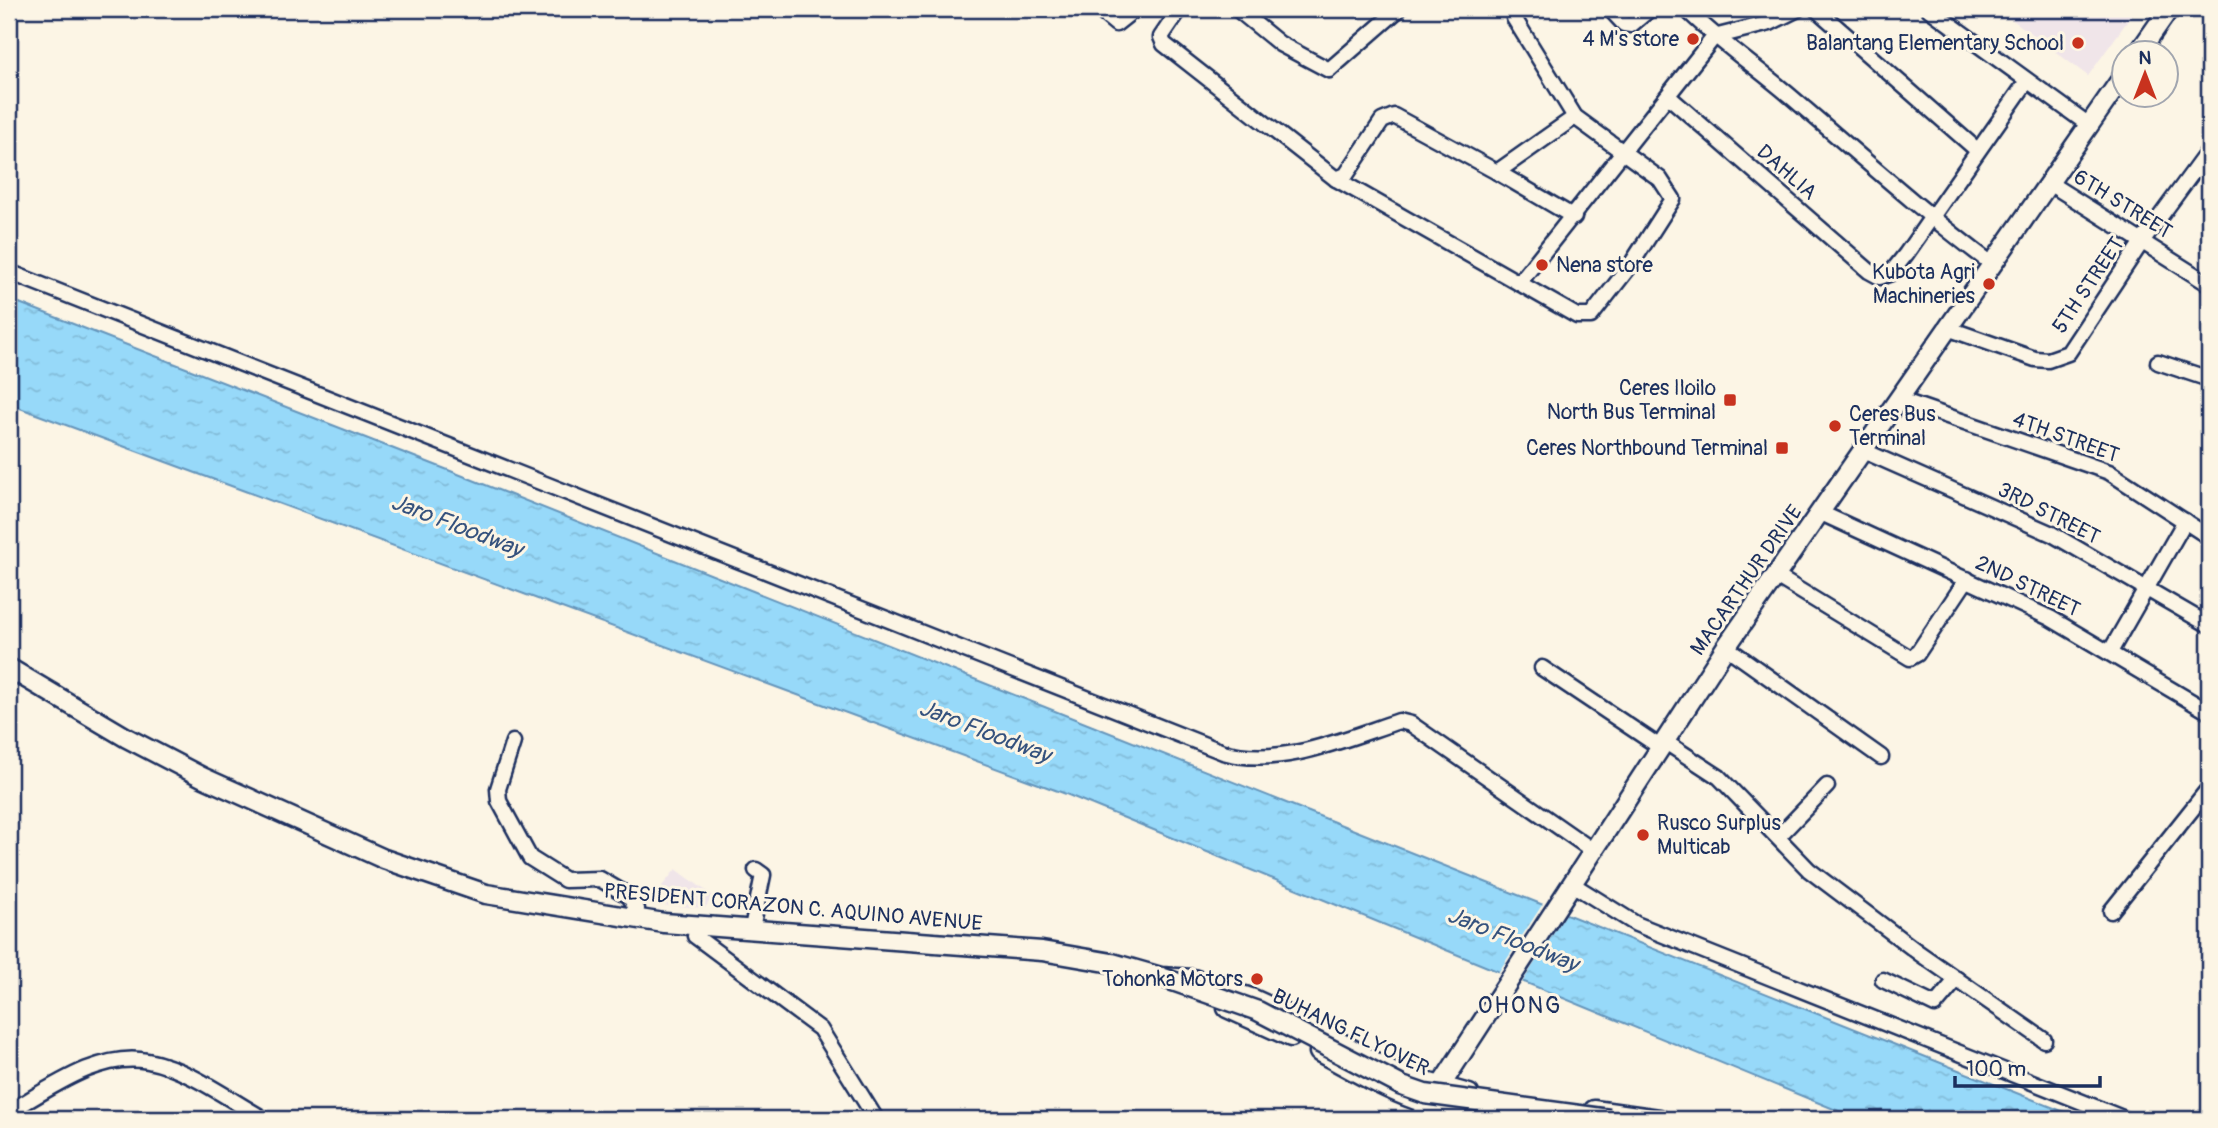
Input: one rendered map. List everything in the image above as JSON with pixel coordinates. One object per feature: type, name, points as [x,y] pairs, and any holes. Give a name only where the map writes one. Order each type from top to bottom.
[{"type":"main road","points":[[2148,38],[2169,9]]},
{"type":"main road","name":"MACARTHUR DRIVE","points":[[1419,1119],[1428,1111],[1441,1086],[1592,850],[1726,647],[2110,94]]},
{"type":"main road","name":"PRESIDENT CORAZON C. AQUINO AVENUE","points":[[9,668],[127,738],[202,777],[421,873],[486,894],[660,923],[1042,951],[1112,963],[1161,977],[1193,979],[1251,998],[1410,1078],[1481,1095],[1659,1119]]},
{"type":"main road","points":[[637,909],[660,923],[689,931],[695,936]]},
{"type":"main road","name":"PRESIDENT CORAZON C. AQUINO AVENUE","points":[[1161,977],[1188,995],[1268,1026],[1428,1111],[1460,1109],[1540,1119]]},
{"type":"main road","name":"BUHANG FLYOVER","points":[[1161,977],[1258,1011],[1402,1086],[1425,1094],[1609,1119]]},
{"type":"main road","points":[[1410,1078],[1424,1077],[1456,1063],[1463,1085],[1469,1092],[1481,1095]]},
{"type":"main road","points":[[1392,1092],[1404,1103],[1410,1119]]},
{"type":"street","points":[[1098,9],[1116,24],[1135,9]]},
{"type":"street","points":[[1180,9],[1161,37],[1164,44],[1336,179],[1584,318],[1591,316],[1606,299],[1674,199],[1660,179],[1575,117],[1514,18]]},
{"type":"street","points":[[1237,9],[1280,44],[1329,70],[1399,9]]},
{"type":"street","points":[[1610,9],[1624,24],[1631,25],[1650,9]]},
{"type":"street","points":[[1686,9],[1714,37],[1787,93],[1931,218],[1992,264]]},
{"type":"street","points":[[1519,283],[1574,217],[1714,37],[1770,23],[1798,9]]},
{"type":"street","points":[[1816,9],[1977,150]]},
{"type":"street","points":[[1929,9],[2089,125]]},
{"type":"street","points":[[1931,218],[2027,81]]},
{"type":"street","name":"DAHLIA","points":[[1668,96],[1880,277],[1891,272],[1931,218]]},
{"type":"street","points":[[1336,179],[1346,175],[1382,121],[1395,117],[1574,217]]},
{"type":"street","points":[[1497,172],[1575,117]]},
{"type":"street","name":"5TH STREET","points":[[1947,328],[2035,359],[2058,359],[2077,342],[2143,240],[2209,150]]},
{"type":"street","name":"6TH STREET","points":[[2049,183],[2209,284]]},
{"type":"street","points":[[9,272],[1223,752],[1247,759],[1313,749],[1399,721],[1410,724],[1592,850]]},
{"type":"street","points":[[2158,362],[2209,379]]},
{"type":"street","name":"4TH STREET","points":[[1899,399],[2097,467],[2209,537]]},
{"type":"street","name":"3RD STREET","points":[[1864,451],[2052,534],[2209,625]]},
{"type":"street","name":"2ND STREET","points":[[1821,513],[2050,618],[2209,712]]},
{"type":"street","points":[[2110,652],[2185,521]]},
{"type":"street","points":[[1776,576],[1910,658],[1917,654],[1966,579]]},
{"type":"street","points":[[1726,647],[1881,757]]},
{"type":"street","points":[[1542,668],[1719,777],[1809,870],[2044,1040]]},
{"type":"street","points":[[513,742],[498,789],[499,800],[530,858],[565,880],[600,879],[629,896],[637,909]]},
{"type":"street","points":[[1778,837],[1827,786]]},
{"type":"street","points":[[2111,911],[2209,788]]},
{"type":"street","points":[[752,928],[763,875],[756,870]]},
{"type":"street","points":[[1570,886],[1636,924],[2125,1119]]},
{"type":"street","points":[[695,936],[820,1029],[876,1119]]},
{"type":"street","points":[[1883,981],[1935,1006],[1957,979]]},
{"type":"street","points":[[9,1112],[92,1068],[132,1060],[147,1061],[177,1071],[264,1119]]},
{"type":"shaded area","name":"Balantang Elementary School","points":[[1998,9],[2136,9],[2115,38],[2110,38],[2110,45],[2088,76]]},
{"type":"shaded area","points":[[676,869],[713,896],[705,908],[661,905],[662,886]]},
{"type":"water","name":"Jaro Floodway","points":[[9,299],[448,470],[2082,1119],[1858,1119],[1066,794],[9,404]]},
{"type":"pier","points":[[1544,902],[1568,911],[1520,986],[1496,976]]},
{"type":"place","name":"4 M's store","points":[[1693,39]]},
{"type":"place","name":"Balantang Elementary School","points":[[2078,43]]},
{"type":"place","name":"Nena store","points":[[1542,265]]},
{"type":"place","name":"Kubota Agri Machineries","points":[[1989,284]]},
{"type":"place","name":"Ceres Iloilo North Bus Terminal","points":[[1730,400]]},
{"type":"place","name":"Ceres Bus Terminal","points":[[1835,426]]},
{"type":"place","name":"Ceres Northbound Terminal","points":[[1782,448]]},
{"type":"place","name":"Rusco Surplus Multicab","points":[[1643,835]]},
{"type":"place","name":"Tohonka Motors","points":[[1257,979]]},
{"type":"district","name":"OHONG","points":[[1520,1005]]}]
